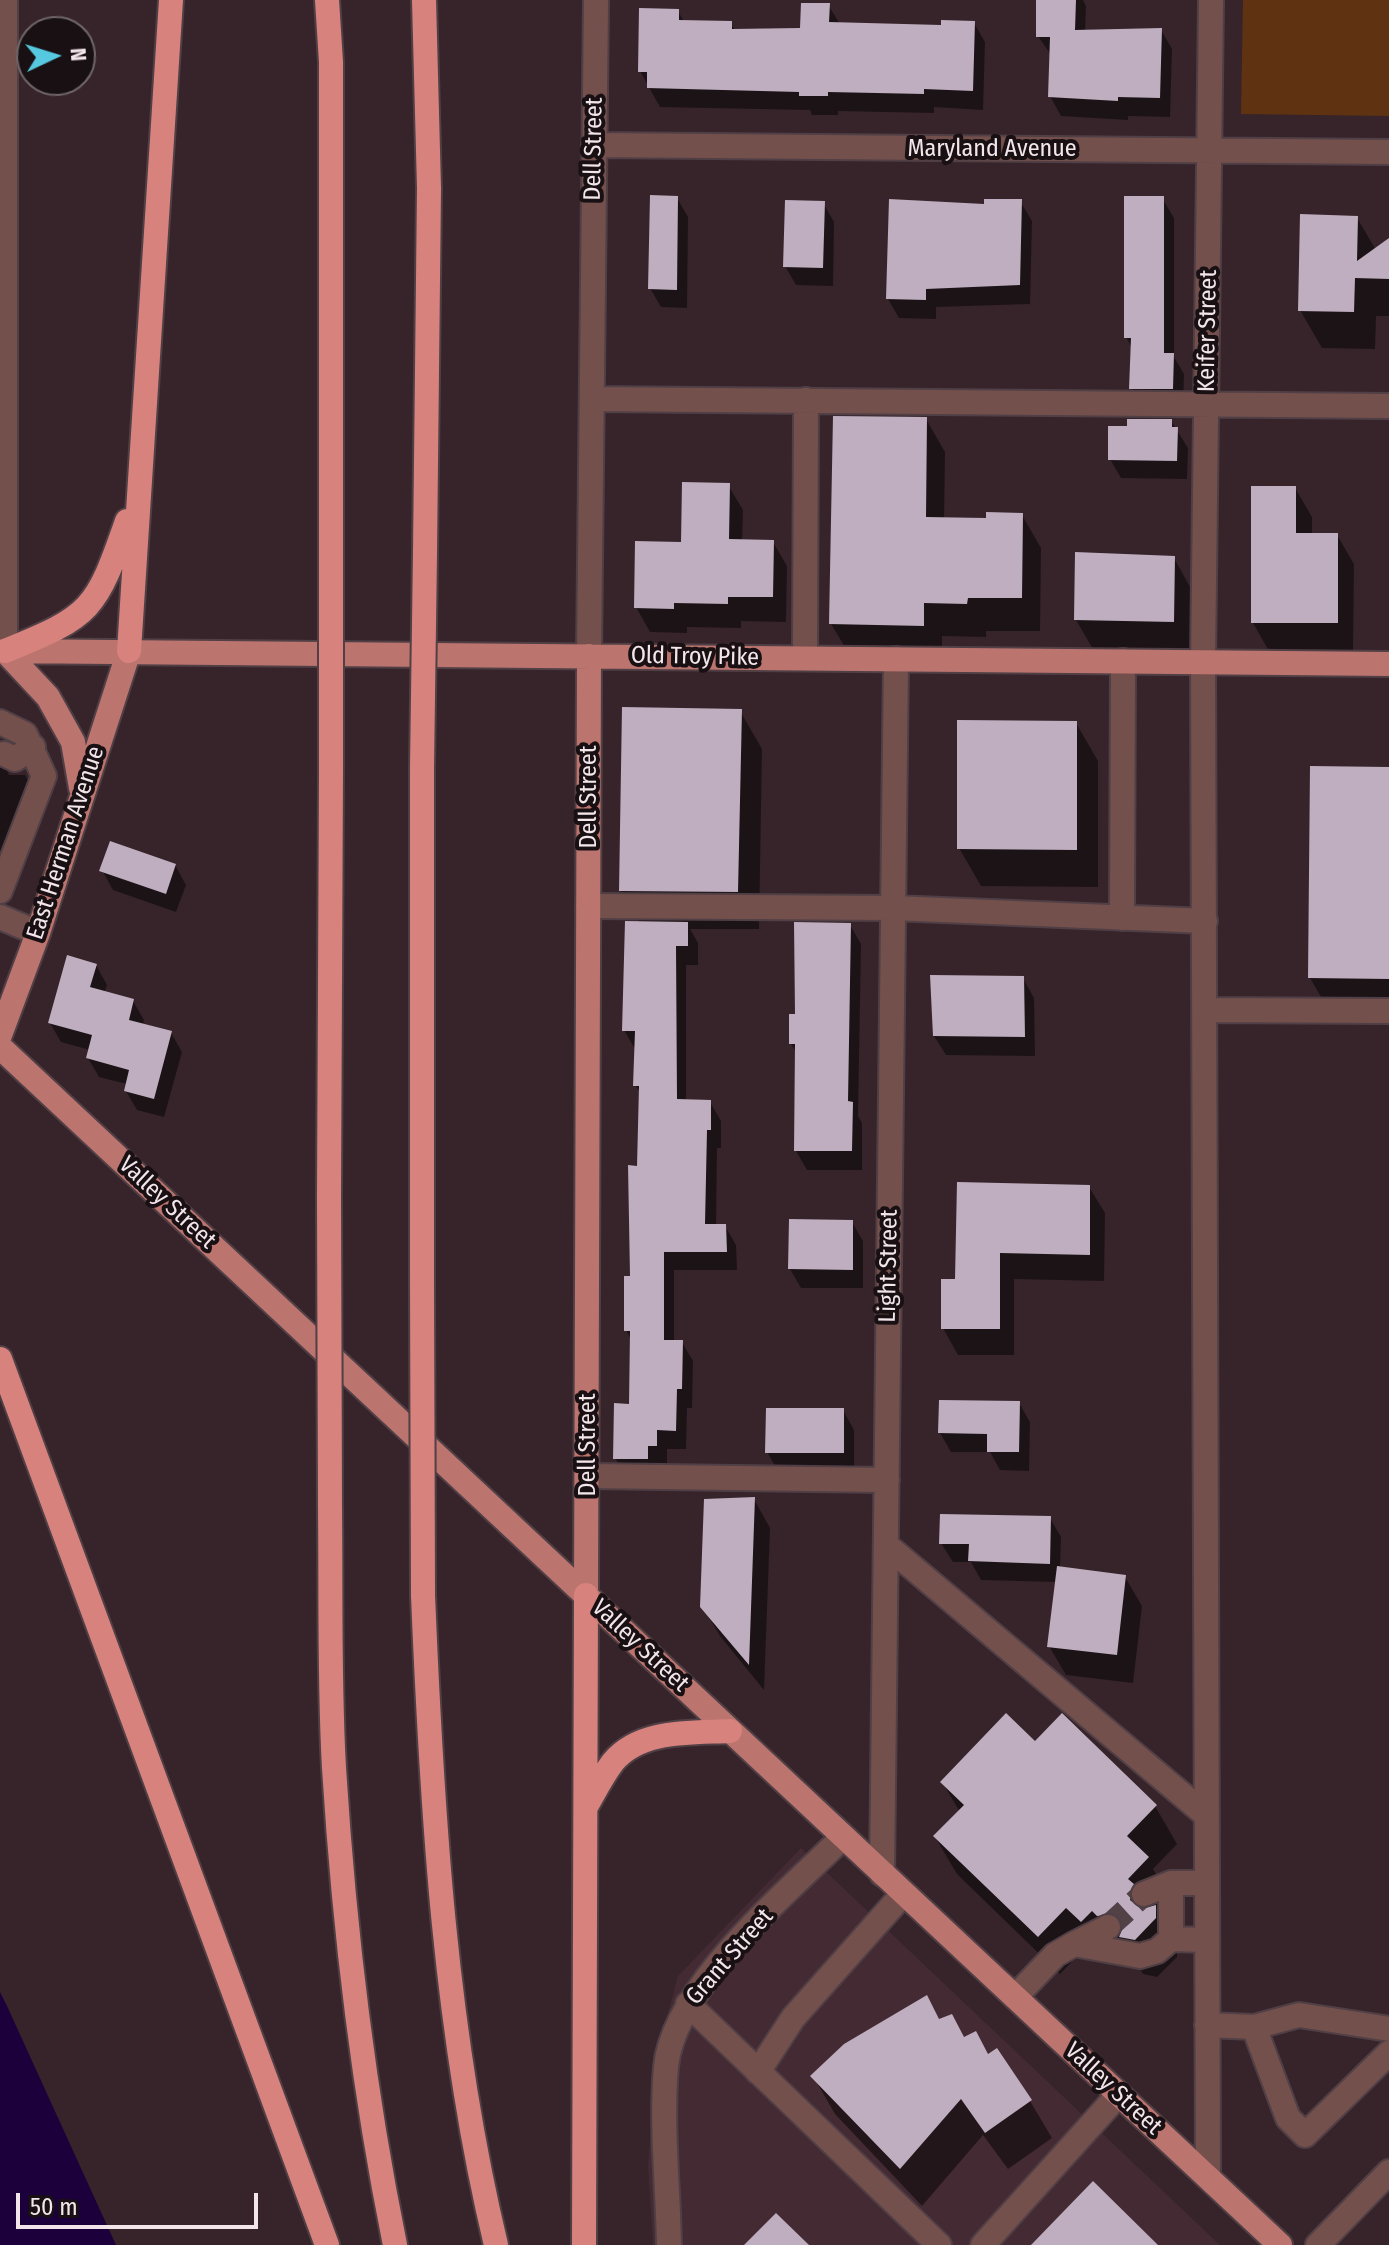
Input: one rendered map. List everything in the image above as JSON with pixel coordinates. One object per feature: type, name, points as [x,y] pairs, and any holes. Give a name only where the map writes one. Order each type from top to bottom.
[{"type":"highway","points":[[129,651],[171,0]]},
{"type":"highway","points":[[327,0],[331,62],[329,1196],[334,1765],[350,1962],[377,2152],[395,2245]]},
{"type":"highway","points":[[424,0],[429,188],[422,768],[423,1595],[431,1777],[451,1989],[480,2178],[496,2245]]},
{"type":"highway","points":[[2,651],[66,627],[91,606],[109,574],[137,493]]},
{"type":"highway","points":[[0,1359],[327,2245]]},
{"type":"highway","points":[[584,2245],[586,1595]]},
{"type":"highway","points":[[586,1807],[614,1760],[643,1740],[679,1733],[730,1731]]},
{"type":"main road","name":"Old Troy Pike","points":[[2,651],[1389,664]]},
{"type":"main road","points":[[2,651],[48,697],[73,742],[82,792]]},
{"type":"main road","name":"East Herman Avenue","points":[[0,1035],[38,933],[129,651]]},
{"type":"main road","name":"Dell Street","points":[[586,1595],[589,656]]},
{"type":"main road","name":"Valley Street","points":[[0,1047],[1280,2245]]},
{"type":"street","points":[[2,651],[5,0]]},
{"type":"street","name":"Dell Street","points":[[589,656],[596,0]]},
{"type":"street","name":"Keifer Street","points":[[1208,2177],[1203,662],[1211,0]]},
{"type":"street","name":"Maryland Avenue","points":[[594,145],[1389,152]]},
{"type":"street","points":[[592,399],[1389,406]]},
{"type":"street","points":[[805,658],[806,400]]},
{"type":"street","name":"Light Street","points":[[882,1874],[896,659]]},
{"type":"street","points":[[1122,918],[1123,661]]},
{"type":"street","points":[[0,722],[25,734],[44,776],[0,891]]},
{"type":"street","points":[[4,754],[15,759],[33,747]]},
{"type":"street","points":[[588,906],[894,908],[1205,921]]},
{"type":"street","points":[[0,917],[38,933]]},
{"type":"street","points":[[1205,1010],[1389,1011]]},
{"type":"street","points":[[588,1476],[887,1480]]},
{"type":"street","points":[[886,1545],[1205,1814]]},
{"type":"street","name":"Grant Street","points":[[669,2245],[666,2065],[675,2027],[704,1981],[843,1837]]},
{"type":"street","points":[[1171,1883],[1171,1939]]},
{"type":"street","points":[[1144,1894],[1171,1883],[1206,1883]]},
{"type":"street","points":[[758,2072],[793,2018],[903,1894]]},
{"type":"street","points":[[1015,1997],[1055,1955],[1108,1927]]},
{"type":"street","points":[[1074,1944],[1140,1956],[1157,1951],[1171,1939],[1206,1940]]},
{"type":"street","points":[[688,2004],[939,2245]]},
{"type":"street","points":[[1207,2025],[1254,2027],[1299,2015],[1389,2029]]},
{"type":"street","points":[[1254,2027],[1288,2118],[1305,2135],[1389,2053]]},
{"type":"street","points":[[983,2245],[1119,2094]]},
{"type":"street","points":[[1318,2245],[1389,2172]]},
{"type":"shaded area","points":[[1243,0],[1389,0],[1389,116],[1241,114]]},
{"type":"shaded area","points":[[801,1848],[1220,2245],[653,2245],[648,2165],[657,2053],[678,1976]]},
{"type":"shaded area","points":[[0,1992],[7,2006],[116,2245],[0,2245]]},
{"type":"building","points":[[1036,0],[1076,0],[1075,30],[1162,28],[1160,98],[1118,97],[1118,101],[1048,97],[1050,37],[1036,37]]},
{"type":"building","points":[[801,3],[830,3],[829,22],[941,25],[941,20],[975,21],[973,91],[924,89],[924,94],[828,92],[828,96],[799,96],[799,92],[647,88],[647,72],[638,72],[639,8],[679,9],[679,20],[732,21],[732,29],[800,28]]},
{"type":"building","points":[[650,195],[678,196],[677,290],[648,289]]},
{"type":"building","points":[[1124,196],[1164,196],[1164,353],[1174,353],[1173,389],[1129,389],[1131,338],[1124,338]]},
{"type":"building","points":[[889,199],[984,204],[984,199],[1022,199],[1020,285],[926,289],[926,300],[886,299]]},
{"type":"building","points":[[785,200],[825,201],[823,268],[783,267]]},
{"type":"building","points":[[1300,214],[1358,216],[1357,261],[1389,238],[1389,279],[1355,278],[1354,312],[1298,311]]},
{"type":"building","points":[[833,416],[927,417],[926,517],[986,518],[986,512],[1023,513],[1022,598],[968,598],[967,604],[924,603],[924,626],[829,624]]},
{"type":"building","points":[[1127,419],[1172,419],[1172,427],[1178,427],[1177,461],[1108,460],[1108,426],[1127,426]]},
{"type":"building","points":[[682,482],[730,483],[729,539],[774,540],[773,597],[728,597],[728,604],[674,603],[674,609],[634,608],[635,541],[681,542]]},
{"type":"building","points":[[1251,486],[1296,486],[1296,533],[1338,533],[1338,623],[1251,623]]},
{"type":"building","points":[[1075,552],[1175,556],[1174,622],[1074,620]]},
{"type":"building","points":[[622,707],[742,709],[738,892],[619,891]]},
{"type":"building","points":[[957,720],[1077,721],[1077,850],[957,849]]},
{"type":"building","points":[[1310,766],[1389,767],[1389,979],[1308,978]]},
{"type":"building","points":[[110,841],[176,864],[166,894],[99,871]]},
{"type":"building","points":[[625,921],[688,922],[688,946],[676,946],[677,1099],[711,1100],[711,1130],[707,1130],[705,1224],[726,1224],[727,1252],[664,1252],[664,1340],[683,1340],[682,1389],[677,1389],[676,1431],[657,1430],[657,1446],[648,1446],[648,1459],[613,1459],[614,1403],[629,1404],[630,1331],[624,1331],[624,1276],[630,1276],[628,1165],[637,1166],[639,1086],[633,1086],[635,1031],[622,1031]]},
{"type":"building","points":[[794,922],[851,923],[848,1101],[853,1102],[852,1151],[794,1151],[795,1044],[789,1044],[789,1014],[795,1014]]},
{"type":"building","points":[[67,955],[97,964],[90,987],[134,999],[129,1020],[172,1031],[154,1099],[124,1091],[129,1070],[86,1058],[92,1035],[48,1023]]},
{"type":"building","points":[[930,975],[1024,976],[1025,1037],[933,1036]]},
{"type":"building","points":[[957,1182],[1090,1185],[1090,1255],[1000,1253],[1000,1329],[941,1329],[941,1279],[955,1279]]},
{"type":"building","points":[[789,1219],[853,1220],[853,1270],[788,1269]]},
{"type":"building","points":[[939,1400],[1020,1401],[1019,1452],[987,1452],[987,1434],[938,1433]]},
{"type":"building","points":[[766,1408],[844,1408],[844,1453],[765,1453]]},
{"type":"building","points":[[755,1497],[749,1665],[700,1607],[704,1499]]},
{"type":"building","points":[[940,1514],[1051,1516],[1050,1564],[968,1561],[969,1544],[939,1544]]},
{"type":"building","points":[[1057,1566],[1126,1575],[1117,1655],[1047,1647]]},
{"type":"building","points":[[1006,1713],[1035,1741],[1062,1713],[1157,1805],[1127,1836],[1149,1857],[1128,1879],[1134,1884],[1130,1900],[1141,1909],[1156,1905],[1156,1918],[1135,1940],[1119,1937],[1123,1927],[1116,1914],[1097,1916],[1092,1911],[1081,1922],[1066,1908],[1038,1937],[933,1836],[964,1805],[940,1782]]},
{"type":"building","points":[[927,1995],[939,2019],[952,2014],[964,2037],[976,2031],[988,2054],[997,2048],[1032,2100],[985,2133],[961,2099],[900,2169],[810,2076],[844,2044]]},
{"type":"building","points":[[1093,2181],[1158,2245],[1031,2245]]},
{"type":"building","points":[[776,2213],[809,2245],[744,2245]]},
{"type":"tunnel","points":[[1108,1927],[1144,1894]]}]
